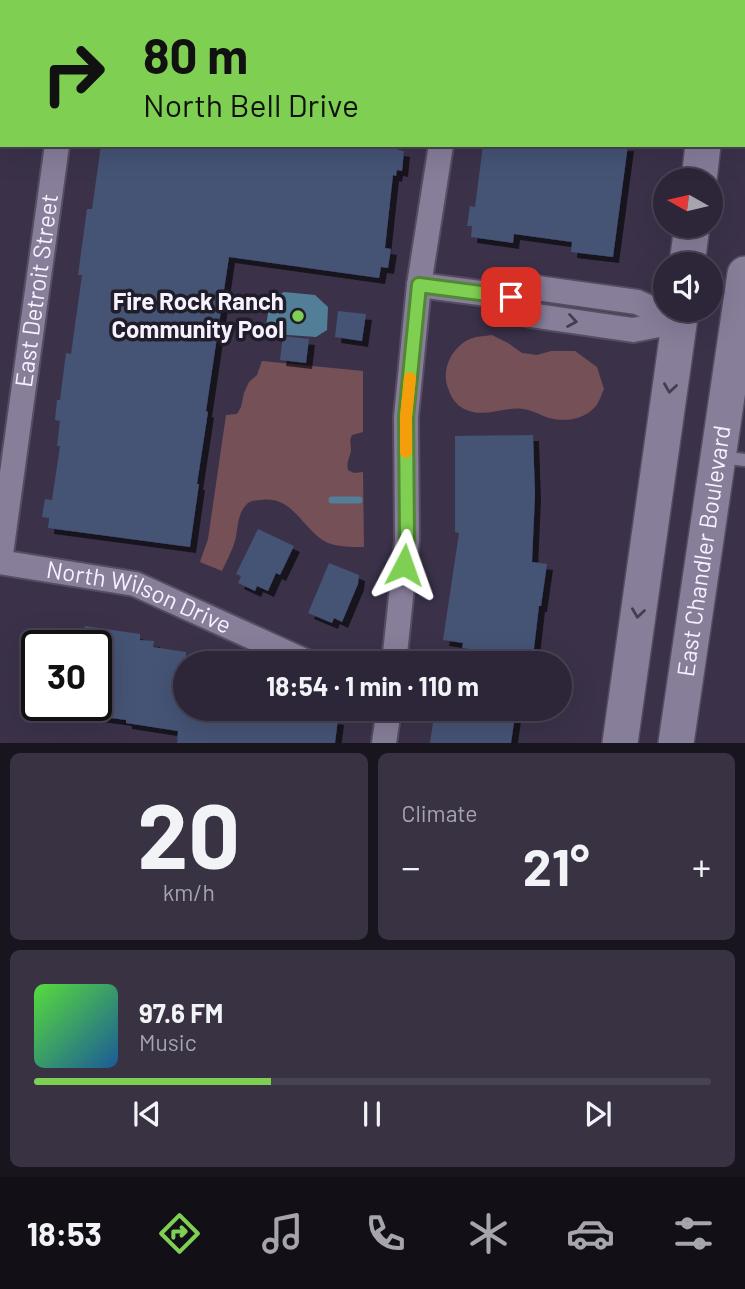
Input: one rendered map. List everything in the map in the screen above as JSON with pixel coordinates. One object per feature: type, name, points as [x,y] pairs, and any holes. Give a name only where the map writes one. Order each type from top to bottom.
[{"type":"main road","points":[[701,168],[704,147]]},
{"type":"main road","name":"East Chandler Boulevard","points":[[676,743],[731,458],[745,274]]},
{"type":"main road","points":[[620,743],[679,322]]},
{"type":"main road","points":[[694,322],[738,345]]},
{"type":"street","name":"East Detroit Street","points":[[0,561],[57,147]]},
{"type":"street","points":[[395,651],[407,540],[406,417],[419,285],[442,147]]},
{"type":"street","points":[[419,285],[511,297],[530,287],[637,302],[653,307]]},
{"type":"street","name":"North Wilson Drive","points":[[0,561],[135,584],[283,651]]},
{"type":"street","points":[[384,743],[387,721]]},
{"type":"shaded area","points":[[492,335],[522,353],[537,355],[551,351],[575,351],[597,367],[604,389],[597,404],[584,415],[567,420],[549,418],[523,409],[479,413],[464,409],[454,400],[446,380],[451,356],[468,340]]},
{"type":"shaded area","points":[[262,361],[363,371],[363,432],[352,435],[347,465],[348,470],[354,473],[363,472],[364,547],[339,546],[326,542],[281,503],[272,500],[255,501],[247,504],[241,513],[235,541],[222,571],[200,562],[208,539],[226,415],[237,414],[249,382],[257,375]]},
{"type":"water","name":"Fire Rock Ranch Community Pool","points":[[284,292],[315,295],[328,307],[327,330],[316,337],[274,334],[266,326],[270,300]]},
{"type":"building","points":[[101,147],[398,147],[398,150],[404,151],[402,171],[397,170],[396,176],[393,175],[385,248],[391,249],[388,268],[381,267],[379,278],[229,257],[206,411],[208,412],[190,547],[48,528],[49,518],[42,517],[45,499],[52,500],[60,446],[57,446],[60,421],[55,420],[57,400],[60,400],[66,353],[71,354],[82,275],[78,275],[87,209],[92,209]]},
{"type":"building","points":[[483,147],[628,147],[613,257],[571,252],[572,242],[514,234],[513,243],[471,237],[472,226],[467,226],[470,206],[475,207]]},
{"type":"building","points":[[338,311],[366,314],[362,341],[335,337]]},
{"type":"building","points":[[283,336],[309,339],[306,363],[280,360]]},
{"type":"building","points":[[533,435],[535,494],[532,562],[547,564],[534,651],[486,651],[462,648],[463,643],[443,640],[459,533],[455,532],[455,436]]},
{"type":"building","points":[[258,529],[294,546],[280,575],[276,573],[268,591],[257,586],[255,591],[238,583],[241,576],[236,574]]},
{"type":"building","points":[[329,563],[359,575],[358,584],[342,622],[334,618],[332,623],[308,613]]},
{"type":"building","points":[[85,626],[140,634],[140,640],[154,641],[153,647],[179,651],[173,651],[173,721],[338,721],[335,743],[177,743],[178,731],[112,718],[112,630],[84,630]]},
{"type":"building","points":[[433,721],[514,721],[511,743],[430,743]]},
{"type":"waterway","points":[[332,500],[359,500]]},
{"type":"slow traffic","points":[[406,452],[410,378]]},
{"type":"place","name":"Fire Rock Ranch Community Pool","points":[[298,316]]},
{"type":"route","points":[[404,565],[407,540],[406,417],[419,285],[511,297]]}]
